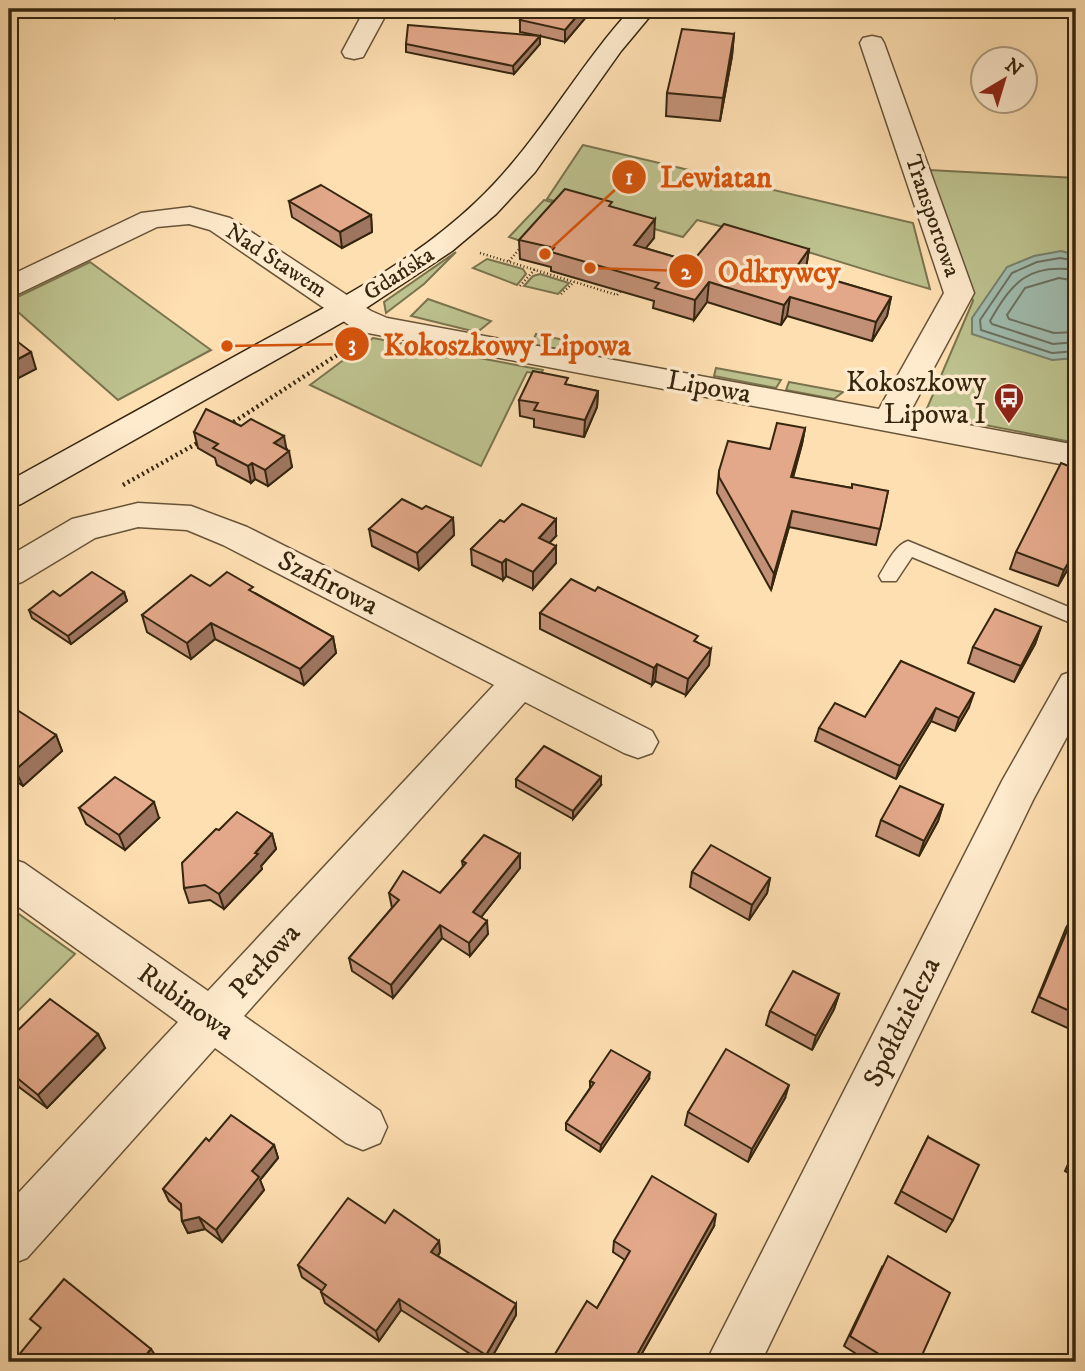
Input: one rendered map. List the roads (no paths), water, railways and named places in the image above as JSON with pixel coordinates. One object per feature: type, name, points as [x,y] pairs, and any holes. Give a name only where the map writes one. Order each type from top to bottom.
[{"type":"street","points":[[354,52],[377,9]]},
{"type":"street","name":"Gdańska","points":[[9,496],[346,308],[425,259],[487,208],[525,167],[608,49],[644,9]]},
{"type":"street","name":"Transportowa","points":[[872,43],[959,293],[890,419]]},
{"type":"street","name":"Nad Stawem","points":[[9,287],[151,219],[190,215],[220,224],[346,308]]},
{"type":"street","name":"Lipowa","points":[[346,308],[379,326],[890,419],[1076,456]]},
{"type":"street","name":"Szafirowa","points":[[9,573],[85,528],[138,515],[191,518],[235,536],[638,741]]},
{"type":"street","name":"Perłowa","points":[[9,1240],[521,681]]},
{"type":"street","name":"Spółdzielcza","points":[[733,1362],[1016,793],[1076,685]]},
{"type":"street","name":"Rubinowa","points":[[9,876],[363,1127]]},
{"type":"lane","points":[[889,576],[908,548],[1076,618]]},
{"type":"water","points":[[1061,251],[1076,255],[1076,358],[1052,360],[972,334],[972,318],[1007,267],[1034,256]]},
{"type":"place","name":"Lewiatan","points":[[545,254]]},
{"type":"place","name":"Odkrywcy","points":[[590,268]]},
{"type":"place","name":"Kokoszkowy Lipowa","points":[[227,346]]},
{"type":"place","name":"Kokoszkowy Lipowa I","points":[[1009,425]]}]
